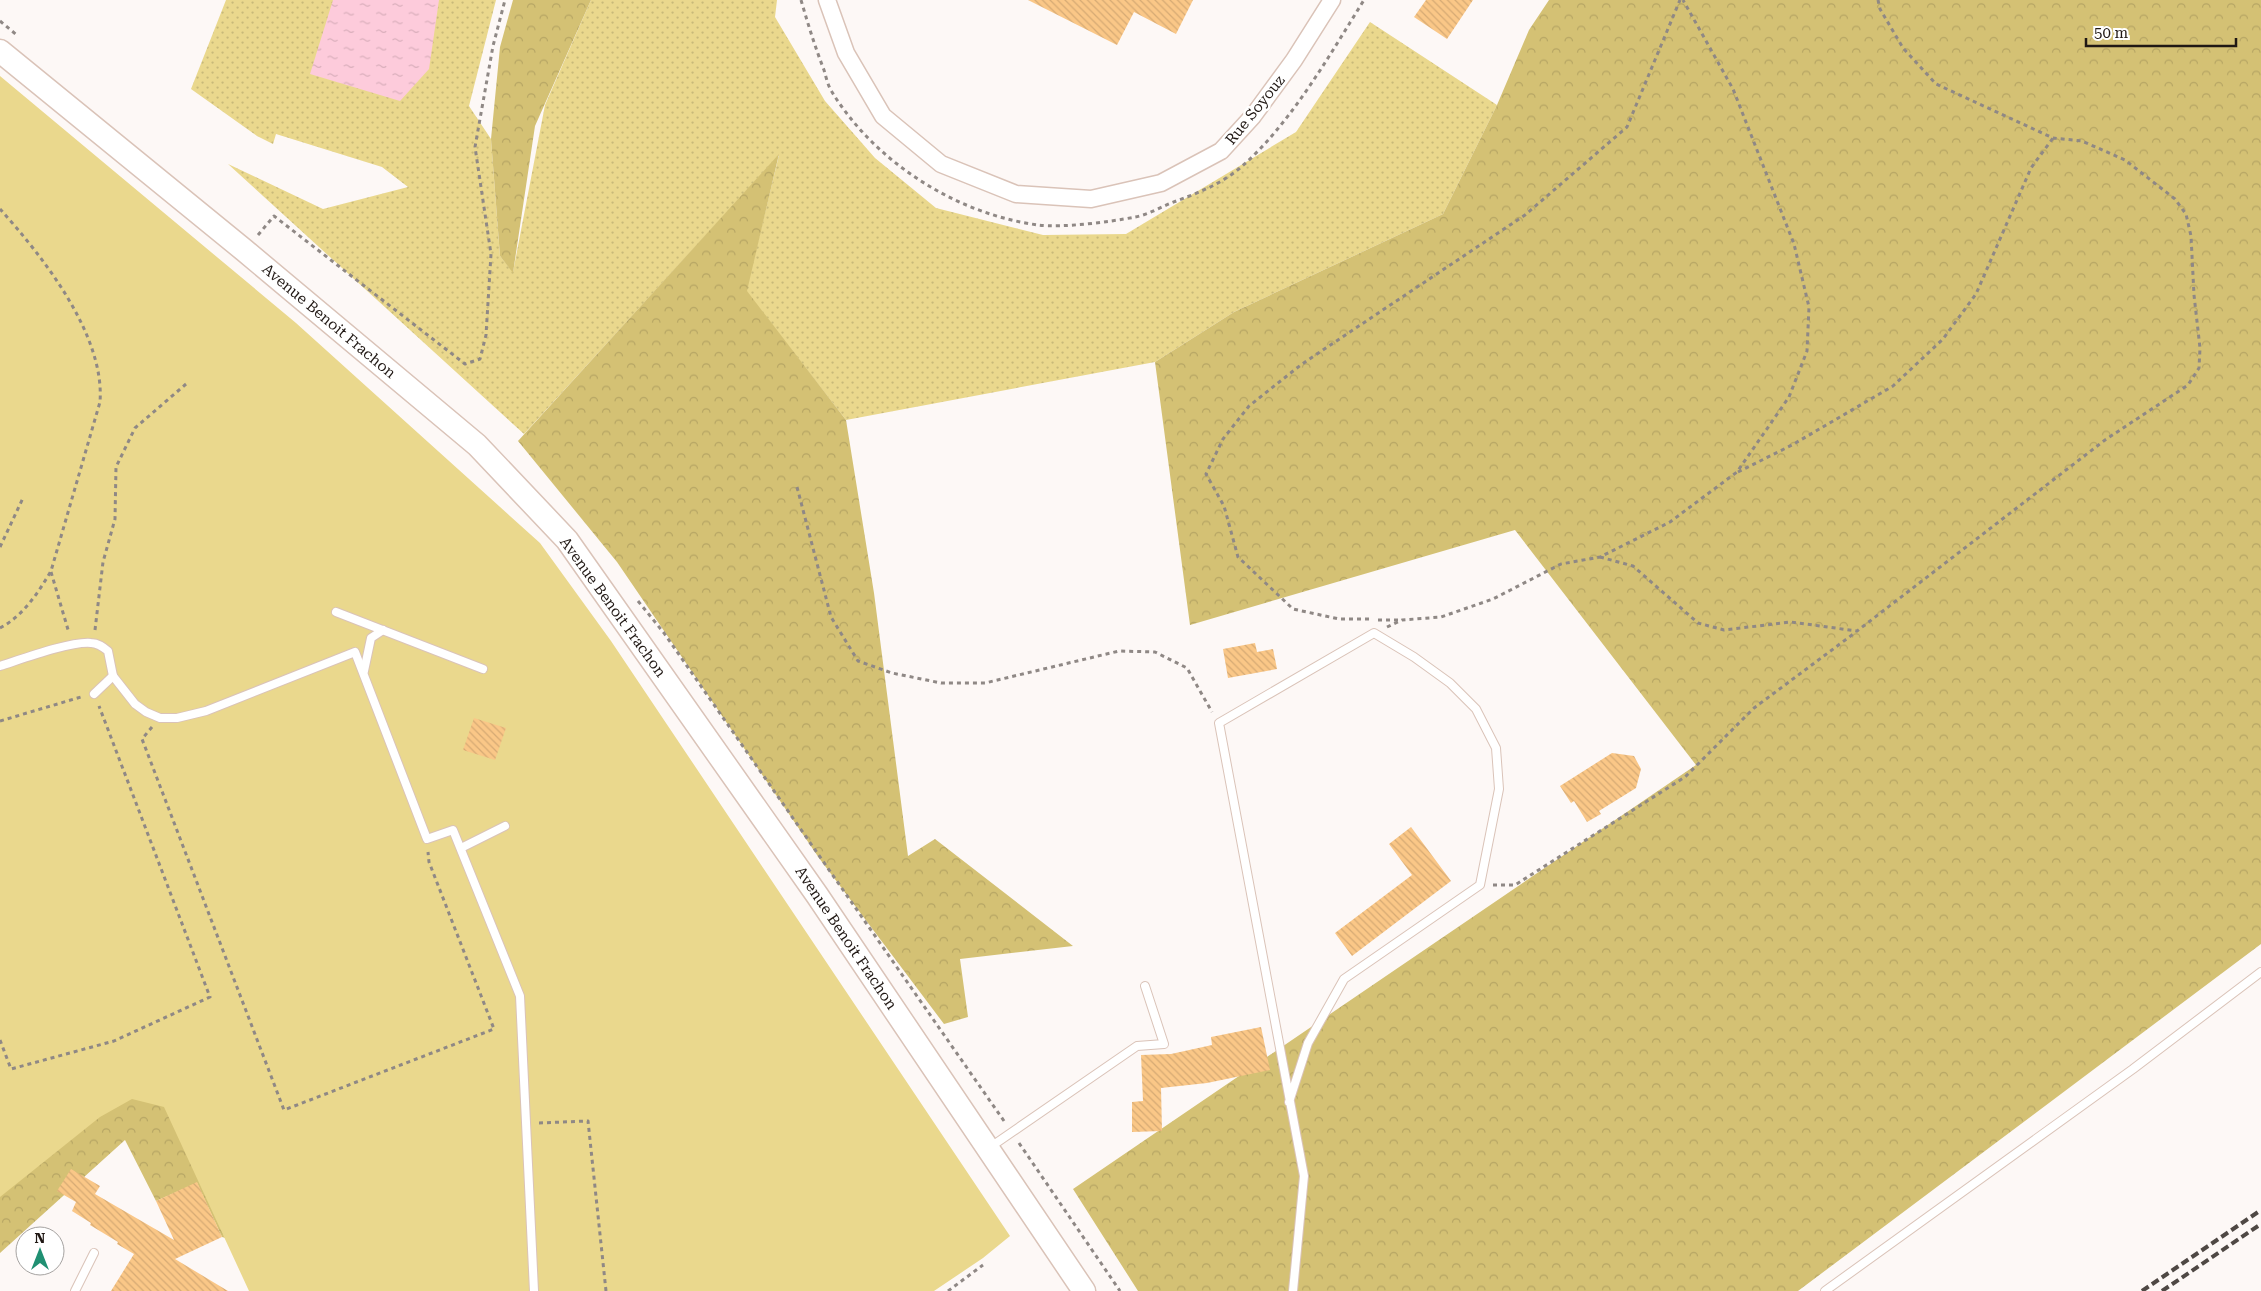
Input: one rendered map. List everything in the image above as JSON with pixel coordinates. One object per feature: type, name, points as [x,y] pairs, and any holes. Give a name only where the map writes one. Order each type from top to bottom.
[{"type":"main road","name":"Avenue Benoit Frachon","points":[[0,51],[244,250],[477,446],[567,540],[812,887],[1084,1291]]},
{"type":"street","name":"Rue Soyouz","points":[[827,0],[846,53],[883,116],[941,164],[1016,194],[1091,199],[1161,183],[1222,151],[1253,116],[1294,60],[1332,0]]},
{"type":"lane","points":[[336,612],[483,669]]},
{"type":"lane","points":[[364,673],[371,638],[383,630]]},
{"type":"lane","points":[[1289,1102],[1308,1043],[1344,979],[1479,885],[1499,789],[1496,748],[1476,709],[1450,683],[1414,657],[1374,633],[1219,723],[1289,1102],[1304,1176],[1292,1291]]},
{"type":"lane","points":[[0,666],[73,646],[93,643],[101,645],[108,651],[113,676],[135,704],[146,712],[160,718],[177,718],[206,711],[355,652],[427,839],[453,830],[520,996],[534,1291]]},
{"type":"lane","points":[[94,694],[113,676]]},
{"type":"lane","points":[[460,848],[505,826]]},
{"type":"lane","points":[[1825,1291],[2133,1069],[2261,972]]},
{"type":"lane","points":[[988,1148],[1137,1046],[1164,1044],[1145,986]]},
{"type":"lane","points":[[75,1291],[94,1252]]},
{"type":"path","points":[[258,235],[274,216],[465,364],[480,359],[486,336],[491,254],[475,147],[493,46],[505,0]]},
{"type":"path","points":[[801,0],[813,41],[832,91],[860,129],[894,163],[951,198],[987,213],[1039,225],[1086,223],[1136,217],[1208,189],[1239,169],[1275,133],[1364,0]]},
{"type":"path","points":[[1682,0],[1733,89],[1794,244],[1809,306],[1807,351],[1789,397],[1737,472]]},
{"type":"path","points":[[1682,0],[1626,127],[1525,216],[1302,364],[1249,406],[1223,440],[1206,474],[1224,506],[1238,557],[1294,609],[1339,619],[1402,620],[1441,617],[1493,599],[1561,564],[1600,557],[1670,522],[1737,472],[1792,445],[1893,386],[1943,339],[1976,294],[2031,168],[2053,138]]},
{"type":"path","points":[[1479,885],[1515,885],[1685,777],[1754,708],[2105,440],[2188,385],[2199,368],[2200,348],[2194,295],[2191,236],[2186,214],[2175,198],[2124,160],[2082,141],[2053,138],[1936,84],[1903,48],[1880,9],[1878,0]]},
{"type":"path","points":[[0,209],[24,236],[67,299],[90,340],[98,363],[102,384],[100,402],[51,572],[36,595],[12,622],[0,628]]},
{"type":"path","points":[[93,643],[99,611],[102,568],[115,519],[116,467],[135,428],[186,384]]},
{"type":"path","points":[[797,487],[831,617],[858,661],[892,674],[941,684],[986,684],[1119,651],[1155,652],[1187,668],[1219,723]]},
{"type":"path","points":[[0,547],[23,498]]},
{"type":"path","points":[[1600,557],[1633,566],[1698,623],[1724,630],[1790,622],[1857,631]]},
{"type":"path","points":[[51,572],[73,646]]},
{"type":"path","points":[[1374,633],[1402,620]]},
{"type":"path","points":[[0,720],[94,694],[210,997],[114,1042],[11,1069],[0,1040]]},
{"type":"path","points":[[160,718],[142,739],[284,1110],[494,1029],[429,862],[427,839]]},
{"type":"path","points":[[526,1123],[588,1121],[606,1291]]},
{"type":"path","points":[[948,1291],[983,1265]]},
{"type":"shaded area","points":[[226,0],[496,0],[469,106],[491,139],[500,256],[513,272],[545,105],[591,0],[777,0],[775,17],[825,101],[875,158],[936,208],[1043,235],[1126,234],[1296,132],[1370,22],[1497,105],[1443,214],[1234,312],[1155,362],[846,420],[746,291],[779,155],[524,434],[228,164],[323,209],[408,187],[382,167],[276,134],[273,144],[257,136],[191,89]]},
{"type":"shaded area","points":[[0,76],[296,323],[540,543],[611,641],[1010,1236],[983,1258],[934,1291],[249,1291],[164,1107],[132,1099],[100,1117],[0,1197]]},
{"type":"green space","points":[[513,0],[591,0],[535,126],[513,273],[500,256],[491,139],[500,47]]},
{"type":"green space","points":[[1549,0],[2261,0],[2261,944],[1798,1291],[1138,1291],[1073,1189],[1696,765],[1515,530],[1190,625],[1155,362],[1234,312],[1443,214],[1497,105],[1529,30]]},
{"type":"green space","points":[[779,154],[747,291],[846,420],[874,593],[908,856],[935,839],[1073,946],[960,959],[968,1017],[944,1024],[819,858],[617,562],[518,441]]},
{"type":"green space","points":[[202,1023],[281,1254],[222,1237],[197,1183],[156,1201],[125,1140],[30,1226],[15,1226],[15,1239],[0,1253],[0,1111]]},
{"type":"water","points":[[333,0],[439,0],[429,69],[400,101],[310,74]]},
{"type":"building","points":[[1028,0],[1193,0],[1176,34],[1134,12],[1117,45]]},
{"type":"building","points":[[1426,0],[1473,0],[1447,39],[1414,17]]},
{"type":"building","points":[[1255,643],[1257,652],[1273,649],[1277,669],[1228,678],[1223,649]]},
{"type":"building","points":[[474,718],[506,728],[495,760],[463,750]]},
{"type":"building","points":[[1612,753],[1634,756],[1641,769],[1636,788],[1599,811],[1601,814],[1587,822],[1574,801],[1571,803],[1560,786]]},
{"type":"building","points":[[1411,827],[1451,881],[1352,956],[1335,933],[1412,875],[1389,844]]},
{"type":"building","points":[[1261,1027],[1270,1070],[1207,1083],[1161,1088],[1162,1131],[1132,1132],[1132,1102],[1143,1101],[1141,1055],[1171,1054],[1212,1045],[1211,1037]]},
{"type":"building","points":[[71,1169],[100,1186],[95,1194],[174,1240],[156,1201],[197,1182],[222,1237],[175,1259],[228,1291],[111,1291],[134,1254],[72,1211],[76,1202],[57,1191]]},
{"type":"railway","points":[[2142,1291],[2261,1210]]},
{"type":"railway","points":[[2162,1291],[2261,1224]]}]
